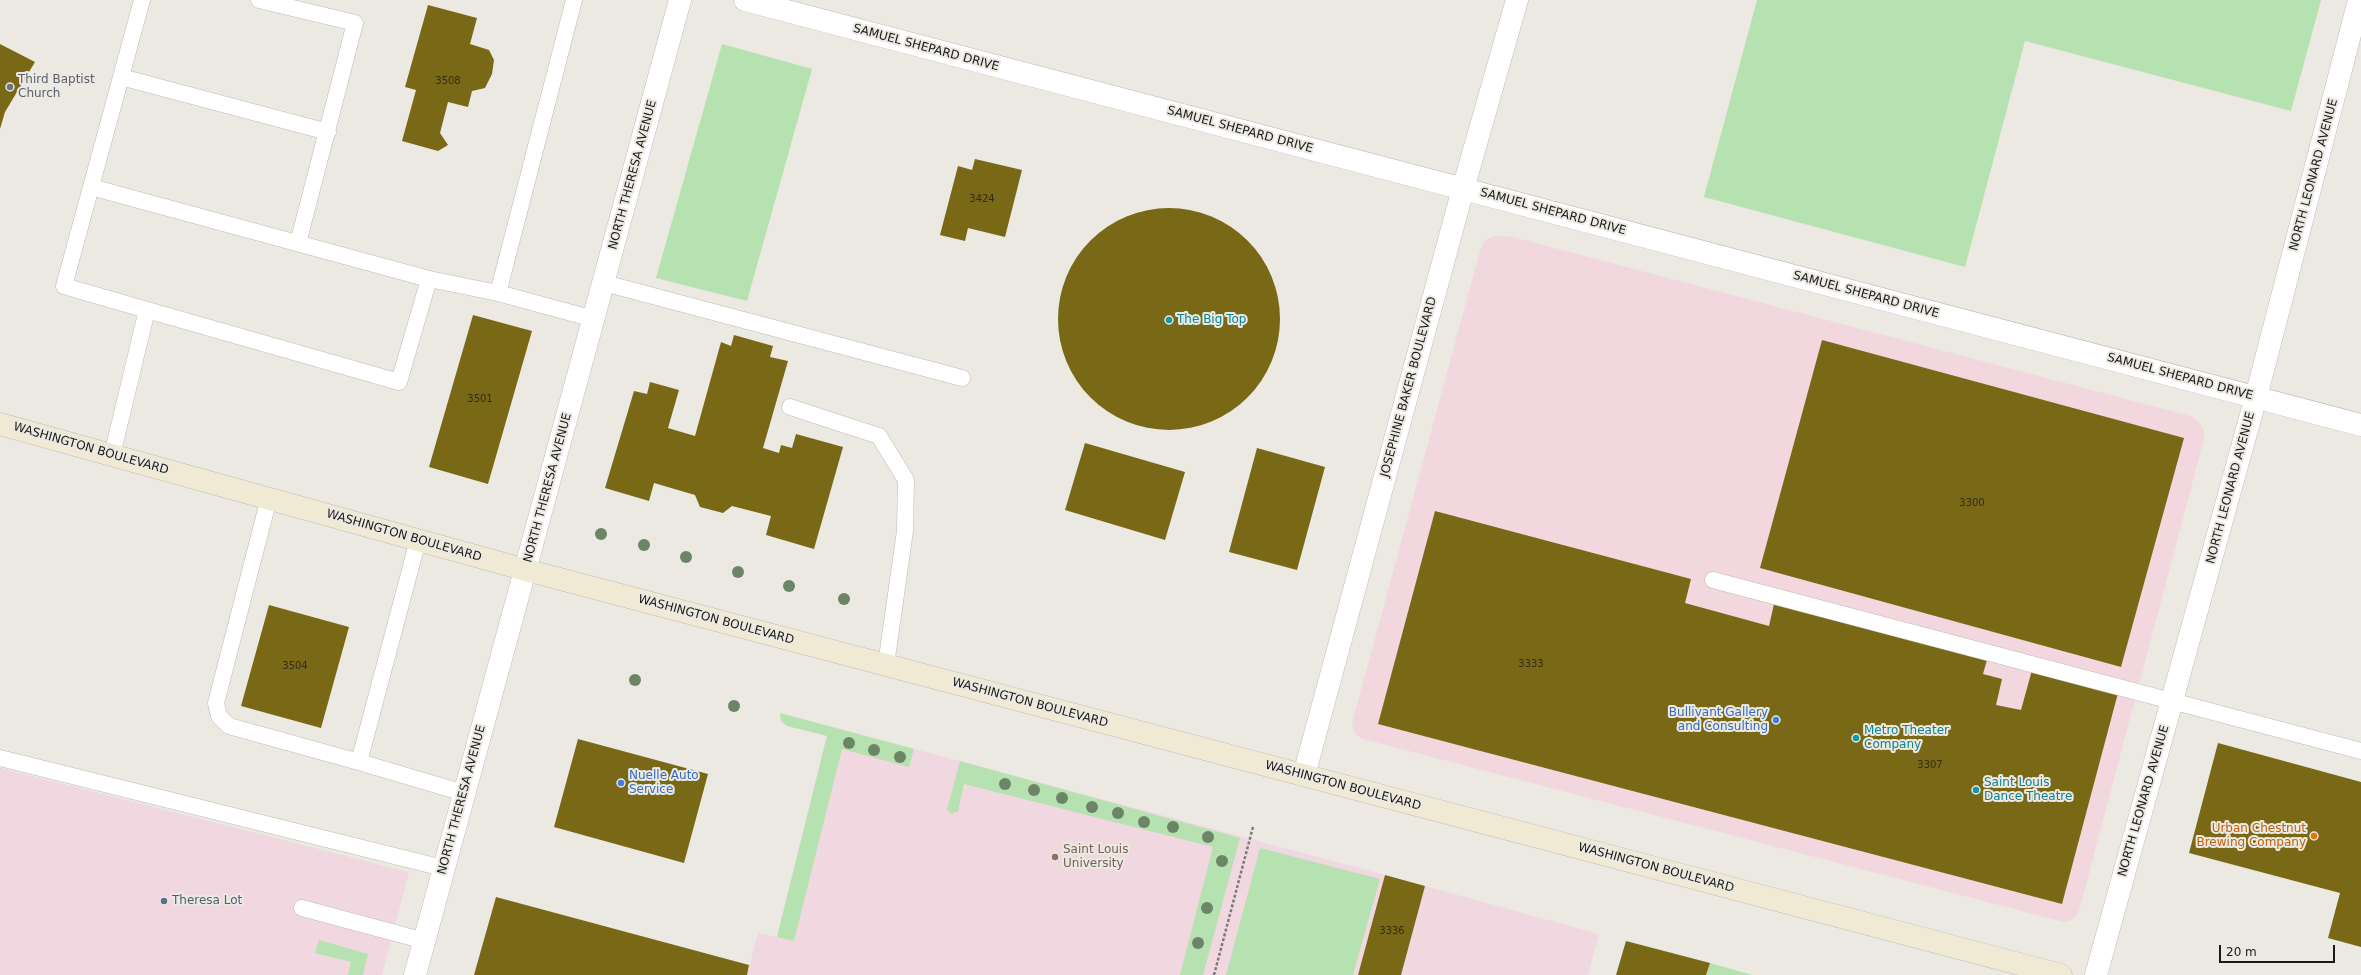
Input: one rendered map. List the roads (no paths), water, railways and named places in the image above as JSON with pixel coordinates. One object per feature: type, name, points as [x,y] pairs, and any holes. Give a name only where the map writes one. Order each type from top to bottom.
[{"type":"main road","name":"WASHINGTON BOULEVARD","points":[[0,424],[526,570],[2061,975]]},
{"type":"street","name":"NORTH THERESA AVENUE","points":[[415,975],[680,0]]},
{"type":"street","name":"SAMUEL SHEPARD DRIVE","points":[[745,0],[2361,425]]},
{"type":"street","name":"JOSEPHINE BAKER BOULEVARD","points":[[1304,775],[1463,189],[1517,0]]},
{"type":"street","name":"NORTH LEONARD AVENUE","points":[[2096,975],[2256,397],[2359,0]]},
{"type":"lane","points":[[142,0],[64,286],[399,382],[429,279]]},
{"type":"lane","points":[[259,0],[355,23],[298,244]]},
{"type":"lane","points":[[498,293],[574,0]]},
{"type":"lane","points":[[121,77],[328,132]]},
{"type":"lane","points":[[91,187],[429,279],[498,293],[594,319]]},
{"type":"lane","points":[[604,283],[962,378]]},
{"type":"lane","points":[[112,455],[146,310]]},
{"type":"lane","points":[[790,407],[879,436],[906,480],[905,531],[886,665]]},
{"type":"lane","points":[[269,498],[216,703],[219,716],[229,726],[464,793]]},
{"type":"lane","points":[[359,762],[418,540]]},
{"type":"lane","points":[[1713,580],[2361,751]]},
{"type":"lane","points":[[0,758],[443,868]]},
{"type":"lane","points":[[302,908],[425,941]]},
{"type":"place","name":"Third Baptist Church","points":[[10,87]]},
{"type":"place","name":"The Big Top","points":[[1169,320]]},
{"type":"place","name":"Bullivant Gallery and Consulting","points":[[1776,720]]},
{"type":"place","name":"Metro Theater Company","points":[[1856,738]]},
{"type":"place","name":"Nuelle Auto Service","points":[[621,783]]},
{"type":"place","name":"Saint Louis Dance Theatre","points":[[1976,790]]},
{"type":"place","name":"Urban Chestnut Brewing Company","points":[[2314,836]]},
{"type":"place","name":"Saint Louis University","points":[[1055,857]]},
{"type":"place","name":"Theresa Lot","points":[[164,901]]}]
